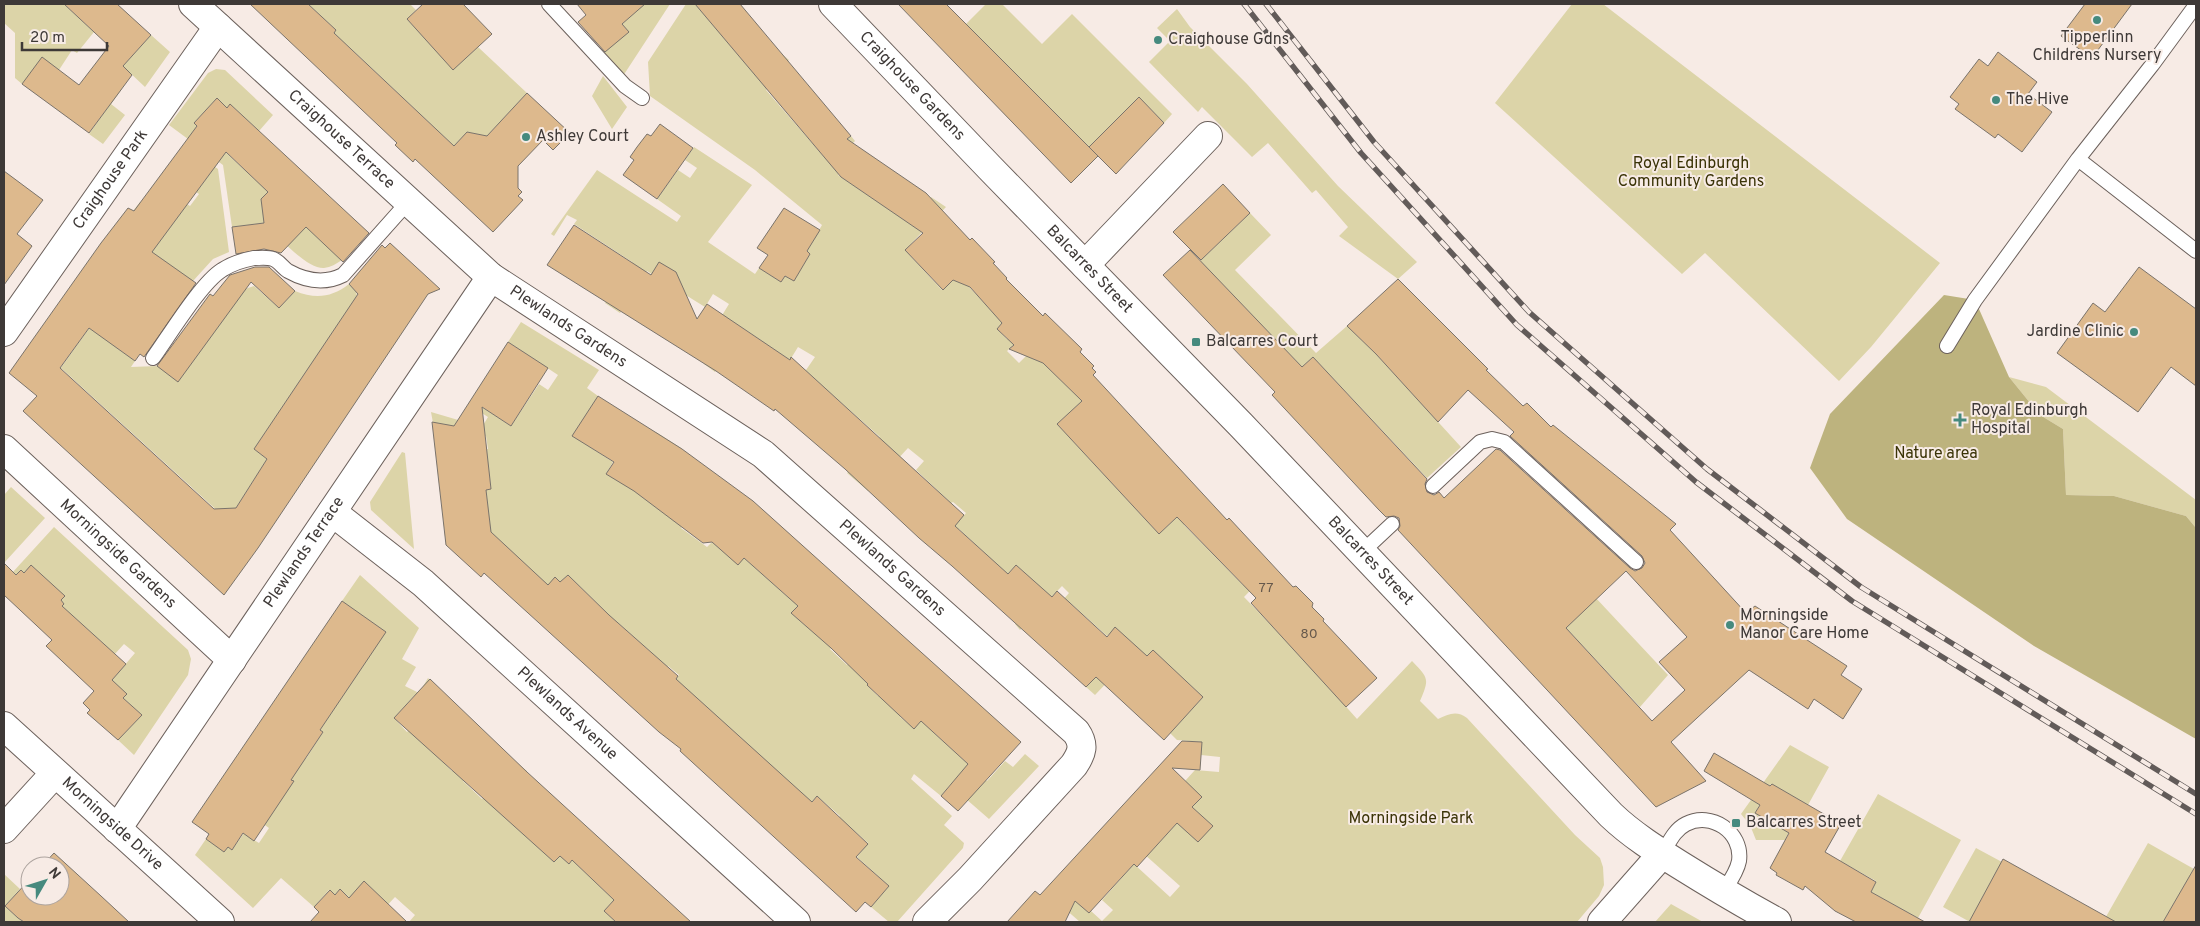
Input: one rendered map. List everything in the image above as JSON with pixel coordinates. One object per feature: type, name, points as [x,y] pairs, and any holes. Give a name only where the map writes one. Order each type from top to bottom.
[{"type":"street","name":"Craighouse Terrace","points":[[192,4],[491,277]]},
{"type":"street","name":"Craighouse Gardens","points":[[833,4],[990,168]]},
{"type":"street","name":"Craighouse Park","points":[[4,332],[218,28]]},
{"type":"street","points":[[1085,265],[1208,136]]},
{"type":"street","name":"Balcarres Street","points":[[990,168],[1362,553],[1611,815],[1632,834],[1662,854],[1723,892],[1777,922]]},
{"type":"street","name":"Plewlands Terrace","points":[[117,829],[491,277]]},
{"type":"street","name":"Plewlands Gardens","points":[[491,277],[763,454],[1065,721],[1080,739],[1082,751],[1074,764],[970,879],[927,922]]},
{"type":"street","name":"Morningside Gardens","points":[[4,449],[232,660]]},
{"type":"street","name":"Plewlands Avenue","points":[[332,512],[423,583],[796,922]]},
{"type":"street","name":"Morningside Drive","points":[[4,726],[220,922]]},
{"type":"street","points":[[4,829],[55,773]]},
{"type":"street","points":[[1602,922],[1662,854]]},
{"type":"lane","points":[[549,4],[624,86],[642,98]]},
{"type":"lane","points":[[1947,346],[1975,300],[2196,4]]},
{"type":"lane","points":[[2078,160],[2196,251]]},
{"type":"lane","points":[[153,358],[206,283],[221,270],[238,262],[261,258],[274,259],[287,270],[302,278],[320,281],[335,279],[343,275],[408,202]]},
{"type":"lane","points":[[1433,486],[1480,442],[1492,439],[1504,442],[1636,562]]},
{"type":"lane","points":[[1362,553],[1392,524]]},
{"type":"lane","points":[[1662,854],[1676,832],[1686,823],[1707,820],[1721,825],[1731,834],[1739,853],[1737,867],[1723,892]]},
{"type":"green space","points":[[4,4],[64,4],[94,32],[77,53],[72,50],[59,70],[22,84],[15,78],[15,33],[4,23]]},
{"type":"green space","points":[[308,4],[410,4],[416,10],[407,19],[453,69],[478,47],[527,93],[485,138],[481,135],[467,132],[454,146],[346,44],[310,59],[336,30]]},
{"type":"green space","points":[[630,4],[670,4],[623,76],[603,53],[628,32],[622,24],[636,11]]},
{"type":"green space","name":"Morningside Park","points":[[686,4],[704,4],[699,8],[757,77],[783,55],[789,60],[787,62],[792,67],[766,90],[825,158],[851,136],[855,141],[852,144],[857,147],[838,175],[912,225],[931,197],[946,207],[905,250],[942,290],[958,275],[1001,321],[1002,323],[997,329],[1007,339],[1013,334],[1019,340],[1007,351],[1019,363],[1031,351],[1075,394],[1093,375],[1101,384],[1057,424],[1159,534],[1200,496],[1184,525],[1243,585],[1271,569],[1244,597],[1301,656],[1357,719],[1412,661],[1426,679],[1420,701],[1438,719],[1456,713],[1467,718],[1575,835],[1600,858],[1603,867],[1604,885],[1599,896],[1577,922],[1080,922],[1056,901],[1065,891],[1089,913],[1091,911],[1102,921],[1113,910],[1102,900],[1134,864],[1170,897],[1180,886],[1108,822],[1153,849],[1177,823],[1212,826],[1192,807],[1185,781],[1195,770],[1219,772],[1220,757],[1201,755],[1201,742],[1177,740],[1170,733],[1203,697],[1189,684],[1181,692],[1142,662],[1116,673],[1095,695],[1086,687],[1129,640],[1115,628],[1107,636],[1067,600],[1058,610],[1056,608],[1069,593],[1062,586],[1020,630],[1015,624],[1036,601],[1027,575],[1016,565],[986,597],[967,580],[988,556],[959,529],[937,553],[933,549],[966,513],[953,502],[951,503],[916,470],[924,461],[908,448],[868,491],[847,473],[880,437],[802,368],[806,370],[815,357],[798,347],[790,360],[744,329],[715,372],[704,364],[715,346],[721,317],[729,304],[713,294],[705,307],[647,271],[620,313],[605,303],[632,262],[574,224],[577,220],[567,215],[554,236],[551,234],[597,170],[677,222],[681,216],[657,199],[678,170],[690,178],[697,168],[685,160],[694,147],[752,185],[708,242],[755,274],[759,268],[781,282],[785,276],[794,280],[810,254],[807,251],[822,225],[755,170],[650,96],[648,62]]},
{"type":"green space","points":[[986,4],[1002,4],[1042,44],[1072,14],[1172,114],[1164,123],[1139,97],[1089,147],[966,24]]},
{"type":"green space","name":"Royal Edinburgh Community Gardens","points":[[1572,4],[1603,4],[1940,263],[1871,347],[1839,381],[1705,253],[1682,274],[1495,103]]},
{"type":"green space","points":[[1177,9],[1190,27],[1247,84],[1338,186],[1417,262],[1398,279],[1339,236],[1348,227],[1316,190],[1312,193],[1268,143],[1252,157],[1202,107],[1198,112],[1149,62],[1170,41],[1157,28]]},
{"type":"green space","points":[[151,35],[170,52],[145,87],[127,70],[115,84],[122,89],[111,104],[125,115],[103,144],[89,134],[108,107],[103,103],[96,68],[109,45],[122,67]]},
{"type":"green space","points":[[216,69],[225,70],[273,115],[259,131],[231,105],[227,108],[217,98],[194,123],[342,260],[324,268],[317,267],[292,250],[264,223],[232,227],[223,165],[169,125],[208,73]]},
{"type":"green space","points":[[603,76],[627,107],[612,129],[592,96]]},
{"type":"green space","points":[[184,144],[218,169],[229,252],[213,259],[193,281],[117,348],[135,361],[131,367],[158,366],[178,381],[245,289],[254,286],[279,308],[295,291],[302,294],[323,296],[336,292],[349,284],[356,291],[357,296],[254,449],[267,459],[229,519],[226,508],[222,509],[223,516],[62,369],[52,380],[159,231],[133,211],[140,202],[171,225],[187,204],[190,206],[199,194],[196,192],[212,171],[181,148]]},
{"type":"green space","points":[[1250,213],[1271,235],[1235,270],[1316,353],[1347,326],[1376,354],[1461,447],[1427,478],[1313,357],[1302,367],[1200,261]]},
{"type":"green space","name":"Nature area","points":[[1944,295],[1975,300],[2009,377],[2040,415],[2063,429],[2066,495],[2114,496],[2186,516],[2196,528],[2196,739],[2034,646],[1847,519],[1810,468],[1830,414]]},
{"type":"green space","points":[[521,322],[599,370],[587,388],[598,396],[573,436],[613,462],[606,474],[631,473],[656,432],[681,448],[652,487],[641,496],[660,510],[690,514],[681,528],[707,547],[712,542],[723,551],[744,558],[790,599],[800,604],[791,613],[806,626],[812,620],[837,642],[830,649],[847,665],[873,637],[873,678],[867,685],[878,696],[885,689],[907,709],[900,717],[914,728],[917,718],[968,694],[934,733],[987,781],[1005,761],[1013,767],[1025,754],[1039,766],[989,819],[950,785],[941,796],[914,774],[911,779],[952,816],[944,825],[964,843],[963,848],[897,922],[889,922],[871,907],[889,886],[857,857],[868,843],[851,828],[839,841],[827,830],[840,816],[817,796],[804,810],[672,683],[679,675],[668,666],[654,681],[652,653],[617,622],[581,661],[574,655],[609,615],[568,575],[560,582],[548,585],[490,552],[474,491],[491,489],[490,479],[470,452],[488,449],[486,436],[459,439],[457,427],[433,423],[431,412],[482,427],[488,417],[468,404],[471,400],[511,426],[539,384],[548,390],[558,375],[508,342]]},
{"type":"green space","points":[[2009,377],[2046,387],[2196,500],[2196,528],[2186,516],[2114,496],[2066,495],[2063,429],[2040,415]]},
{"type":"green space","points":[[402,452],[405,453],[414,549],[371,510],[370,502]]},
{"type":"green space","points":[[1475,469],[1668,675],[1640,707],[1539,599]]},
{"type":"green space","points":[[11,487],[45,518],[4,563],[4,495]]},
{"type":"green space","points":[[54,527],[188,650],[191,659],[188,675],[134,755],[118,740],[142,715],[123,698],[112,680],[135,653],[124,644],[94,677],[107,647],[74,617],[70,621],[52,616],[64,604],[61,600],[64,596],[31,565],[24,573],[21,570],[15,576],[12,573]]},
{"type":"green space","points":[[360,575],[419,628],[402,659],[416,667],[405,686],[419,693],[428,678],[438,688],[414,696],[394,718],[407,732],[420,719],[443,762],[452,771],[463,760],[473,770],[463,781],[482,799],[517,763],[527,771],[494,807],[503,816],[513,805],[569,864],[572,860],[614,900],[604,911],[616,922],[409,922],[415,915],[395,897],[382,911],[351,899],[340,889],[335,895],[329,890],[314,907],[281,878],[253,908],[195,855],[206,839],[224,851],[228,847],[232,850],[246,830],[249,837],[259,843],[269,828],[259,821],[293,781],[288,778],[307,757],[323,732],[320,730],[385,632],[342,601]]},
{"type":"green space","points":[[1790,745],[1829,767],[1808,805],[1771,784],[1755,813],[1789,832],[1785,840],[1756,840],[1750,825],[1741,814]]},
{"type":"green space","points":[[1878,794],[1961,840],[1918,918],[1871,892],[1876,881],[1840,861]]},
{"type":"green space","points":[[2148,843],[2194,869],[2163,922],[2103,922]]},
{"type":"green space","points":[[1976,848],[2002,862],[1989,886],[2052,922],[1970,922],[1943,907]]},
{"type":"green space","points":[[4,874],[20,889],[5,906],[19,919],[29,909],[43,922],[4,922]]},
{"type":"green space","points":[[1671,904],[1703,922],[1655,922]]},
{"type":"green space","points":[[2091,915],[2103,922],[2087,922]]},
{"type":"building","points":[[64,4],[117,4],[151,35],[123,66],[132,75],[89,133],[22,84],[42,57],[79,85],[109,46]]},
{"type":"building","name":"Ashley Court","points":[[250,4],[308,4],[336,30],[334,33],[454,146],[467,132],[487,136],[527,93],[570,133],[553,150],[543,140],[518,166],[518,188],[522,192],[518,196],[523,200],[493,232],[415,159],[413,162],[395,145],[397,143]]},
{"type":"building","points":[[423,4],[463,4],[492,34],[453,70],[407,19]]},
{"type":"building","points":[[577,4],[645,4],[622,24],[629,32],[605,52],[578,22],[586,15]]},
{"type":"building","points":[[695,4],[740,4],[851,136],[847,139],[926,193],[970,240],[972,238],[995,262],[993,263],[1006,279],[1043,316],[1045,313],[1082,349],[1080,352],[1094,366],[1092,368],[1096,372],[1093,375],[1227,520],[1229,518],[1293,587],[1296,586],[1313,603],[1312,607],[1324,619],[1323,621],[1377,678],[1346,707],[1251,603],[1256,598],[1177,517],[1159,534],[1057,424],[1082,401],[1043,363],[1009,349],[1014,345],[997,329],[1002,323],[970,287],[953,280],[943,290],[905,250],[923,233],[841,177]]},
{"type":"building","points":[[898,4],[946,4],[1098,156],[1071,183]]},
{"type":"building","name":"Tipperlinn Childrens Nursery","points":[[2085,4],[2132,4],[2092,58],[2061,36]]},
{"type":"building","name":"The Hive","points":[[1998,52],[2037,82],[2028,94],[2052,112],[2022,152],[1998,134],[1995,138],[1955,109],[1959,104],[1950,97],[1979,59],[1988,66]]},
{"type":"building","points":[[1139,97],[1164,123],[1116,174],[1089,147]]},
{"type":"building","points":[[217,98],[227,108],[230,104],[369,233],[343,262],[306,227],[281,253],[264,249],[236,254],[232,227],[264,223],[261,199],[268,192],[226,152],[152,252],[196,283],[144,357],[140,354],[135,361],[89,328],[60,368],[214,509],[236,508],[267,459],[254,449],[358,294],[349,284],[382,245],[385,248],[390,243],[440,289],[428,294],[258,548],[224,595],[23,411],[37,396],[9,373],[101,243],[128,208],[134,211],[197,126],[194,123]]},
{"type":"building","points":[[660,124],[693,148],[657,199],[623,175],[634,160],[630,157],[637,147],[647,134],[651,136]]},
{"type":"building","points":[[4,171],[43,200],[17,234],[32,246],[4,285]]},
{"type":"building","points":[[1223,184],[1250,213],[1201,260],[1173,232]]},
{"type":"building","points":[[784,208],[820,230],[807,251],[810,254],[794,281],[785,276],[781,282],[759,268],[768,255],[757,248]]},
{"type":"building","points":[[574,225],[651,275],[659,262],[676,272],[697,319],[707,304],[790,360],[791,357],[964,515],[955,526],[1008,574],[1016,565],[1052,597],[1057,591],[1107,637],[1115,627],[1147,656],[1153,650],[1203,697],[1164,740],[1096,677],[1086,687],[919,538],[845,469],[775,409],[774,411],[716,371],[547,265]]},
{"type":"building","points":[[1190,250],[1302,367],[1313,357],[1427,479],[1425,484],[1427,492],[1434,495],[1439,492],[1444,498],[1496,449],[1500,450],[1630,568],[1635,571],[1642,568],[1645,563],[1642,556],[1510,436],[1514,432],[1468,390],[1438,422],[1376,354],[1347,326],[1398,279],[1523,406],[1527,403],[1551,427],[1553,425],[1676,524],[1670,530],[1746,613],[1755,606],[1847,666],[1841,675],[1862,689],[1843,719],[1814,699],[1808,709],[1749,670],[1671,742],[1706,781],[1656,807],[1398,530],[1400,526],[1399,518],[1394,516],[1386,517],[1379,510],[1272,395],[1275,392],[1163,275]],"holes":[[[1626,571],[1687,637],[1659,662],[1685,690],[1652,721],[1566,628]]]},
{"type":"building","points":[[255,267],[269,267],[295,291],[279,308],[251,282],[178,382],[157,366],[210,294],[213,296],[230,275]]},
{"type":"building","name":"Jardine Clinic","points":[[2139,267],[2196,309],[2196,386],[2171,367],[2138,412],[2057,353],[2093,303],[2105,312]]},
{"type":"building","points":[[508,342],[548,368],[511,426],[482,407],[491,489],[486,490],[491,532],[548,585],[555,577],[560,582],[568,575],[609,615],[678,676],[676,679],[812,802],[817,796],[868,844],[856,857],[889,886],[871,907],[865,902],[856,912],[680,751],[681,749],[659,732],[484,573],[481,577],[446,545],[432,422],[454,426]]},
{"type":"building","points":[[598,396],[682,449],[753,501],[1021,742],[958,811],[941,796],[968,764],[921,721],[914,729],[831,648],[791,613],[798,606],[744,558],[738,565],[712,542],[703,543],[634,491],[606,474],[614,462],[572,436]]},
{"type":"building","points":[[4,563],[16,575],[21,570],[24,573],[31,565],[65,596],[61,600],[64,604],[62,606],[126,664],[112,680],[127,694],[123,698],[142,715],[118,740],[87,713],[90,710],[83,703],[94,691],[46,646],[52,640],[4,595]]},
{"type":"building","points":[[342,601],[386,632],[320,730],[323,732],[291,780],[294,781],[254,841],[243,833],[232,850],[228,847],[224,852],[206,839],[209,834],[192,822]]},
{"type":"building","points":[[430,679],[527,772],[691,922],[616,922],[604,911],[614,900],[572,860],[569,864],[560,856],[554,862],[394,718]]},
{"type":"building","points":[[1182,741],[1202,742],[1200,770],[1172,768],[1202,797],[1192,807],[1213,826],[1198,842],[1177,823],[1137,867],[1134,864],[1089,913],[1075,901],[1065,922],[1007,922],[1035,891],[1040,895]]},
{"type":"building","points":[[1714,753],[1841,824],[1825,852],[1876,882],[1871,892],[1925,922],[1856,922],[1835,911],[1805,886],[1803,890],[1776,875],[1777,873],[1770,868],[1789,833],[1755,813],[1760,805],[1704,771]]},
{"type":"building","points":[[2003,859],[2116,922],[1969,922]]},
{"type":"building","points":[[2196,865],[2196,922],[2163,922]]},
{"type":"building","points":[[70,868],[129,922],[24,922],[5,906],[20,890],[20,906],[70,906]]},
{"type":"building","points":[[364,881],[407,922],[310,922],[319,912],[314,907],[330,890],[335,895],[340,889],[349,898]]},
{"type":"railway","points":[[1244,4],[1361,153],[1517,325],[1696,482],[1852,601],[2196,814]]},
{"type":"railway","points":[[1266,4],[1374,142],[1529,312],[1707,469],[1861,587],[2196,794]]},
{"type":"place","name":"Tipperlinn Childrens Nursery","points":[[2097,20]]},
{"type":"place","name":"Craighouse Gdns","points":[[1158,40]]},
{"type":"place","name":"The Hive","points":[[1996,100]]},
{"type":"place","name":"Ashley Court","points":[[526,137]]},
{"type":"place","name":"Jardine Clinic","points":[[2134,332]]},
{"type":"place","name":"Balcarres Court","points":[[1196,342]]},
{"type":"place","name":"Royal Edinburgh Hospital","points":[[1960,420]]},
{"type":"place","name":"Morningside Manor Care Home","points":[[1730,625]]},
{"type":"place","name":"Balcarres Street","points":[[1736,823]]}]
